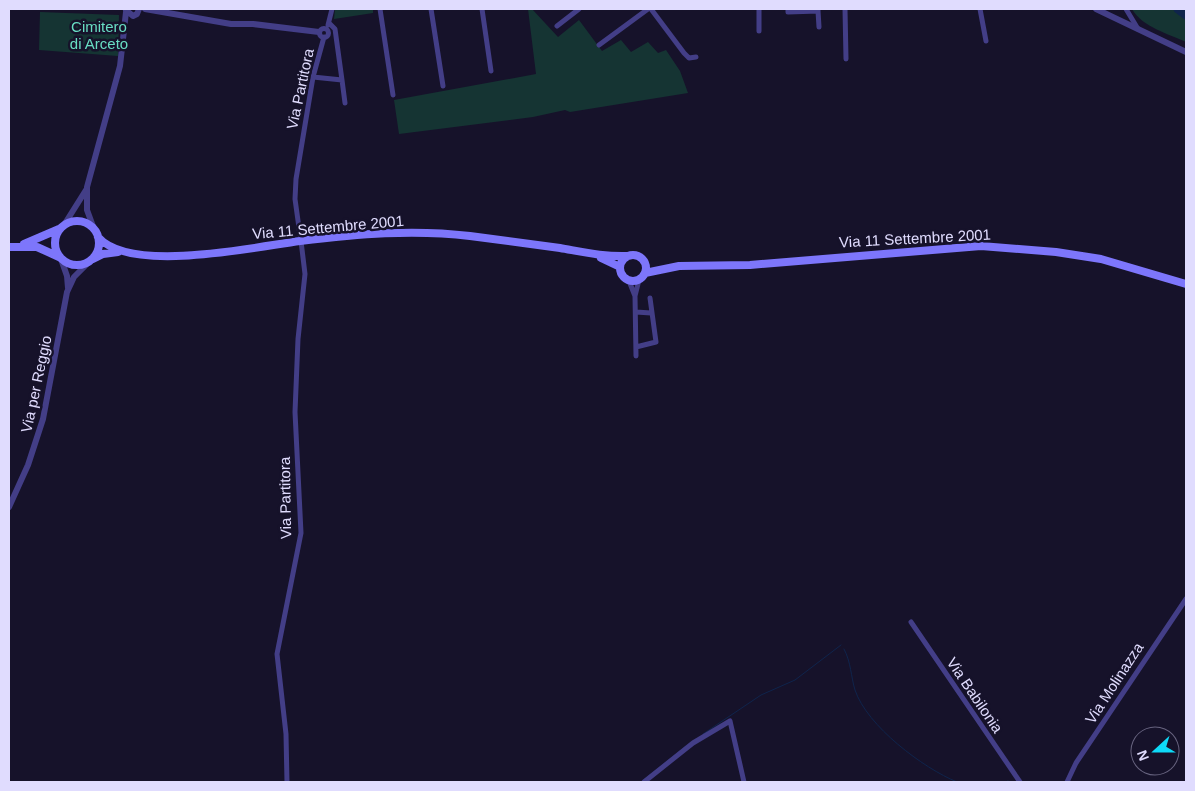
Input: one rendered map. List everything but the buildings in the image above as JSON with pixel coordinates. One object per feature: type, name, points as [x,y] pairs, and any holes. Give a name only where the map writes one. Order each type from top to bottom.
[{"type":"main road","name":"Via 11 Settembre 2001","points":[[13,246],[35,241],[62,226],[78,221],[94,229]]},
{"type":"main road","points":[[60,258],[54,242],[62,226]]},
{"type":"main road","points":[[90,261],[97,251],[98,237],[94,229]]},
{"type":"main road","name":"Via 11 Settembre 2001","points":[[13,246],[37,247],[72,265],[90,261],[102,254],[123,252],[173,256],[300,238],[366,234],[442,234],[594,255],[640,257],[645,262],[656,266],[672,267],[750,265],[981,246],[1056,252],[1101,259],[1186,284]]},
{"type":"main road","name":"Via 11 Settembre 2001","points":[[98,237],[107,246],[123,252]]},
{"type":"main road","name":"Via 11 Settembre 2001","points":[[594,255],[620,267]]},
{"type":"main road","points":[[628,256],[622,261],[620,267],[622,275],[629,281],[639,280],[645,273],[645,262]]},
{"type":"main road","name":"Via 11 Settembre 2001","points":[[645,273],[672,267]]},
{"type":"street","name":"Via Partitora","points":[[287,782],[286,734],[277,654],[300,532],[295,412],[298,338],[305,274],[295,199],[296,179],[313,77],[323,33],[329,24],[332,9]]},
{"type":"street","points":[[380,9],[393,95]]},
{"type":"street","points":[[431,9],[443,86]]},
{"type":"street","points":[[482,9],[491,71]]},
{"type":"street","points":[[557,26],[579,9]]},
{"type":"street","points":[[599,45],[650,9],[684,53],[689,58],[696,57]]},
{"type":"street","points":[[759,9],[759,31]]},
{"type":"street","points":[[788,9],[788,12],[818,10],[819,27]]},
{"type":"street","points":[[845,9],[846,59]]},
{"type":"street","points":[[980,9],[986,41]]},
{"type":"street","points":[[1096,9],[1186,52]]},
{"type":"street","points":[[1126,9],[1138,29]]},
{"type":"street","points":[[62,226],[77,207],[87,187],[117,79],[125,27],[132,12],[147,10],[231,24],[254,24],[323,33]]},
{"type":"street","points":[[329,24],[335,29],[345,103]]},
{"type":"street","points":[[313,77],[342,80]]},
{"type":"street","points":[[87,187],[87,210],[94,229]]},
{"type":"street","name":"Via per Reggio","points":[[60,258],[67,276],[68,292]]},
{"type":"street","name":"Via per Reggio","points":[[9,507],[28,465],[43,419],[68,292],[74,277],[90,261]]},
{"type":"street","points":[[636,356],[635,296],[639,280]]},
{"type":"street","points":[[629,281],[635,296]]},
{"type":"street","points":[[636,346],[656,342],[650,298]]},
{"type":"street","points":[[636,312],[651,313]]},
{"type":"street","name":"Via Molinazza","points":[[1067,782],[1076,763],[1186,599]]},
{"type":"street","name":"Via Babilonia","points":[[911,622],[1020,782]]},
{"type":"street","points":[[644,782],[693,743],[730,721],[744,782]]},
{"type":"green space","points":[[335,9],[373,9],[373,13],[334,19]]},
{"type":"green space","points":[[528,9],[532,9],[558,37],[579,20],[602,51],[621,40],[631,52],[648,42],[658,53],[666,50],[680,71],[688,93],[570,112],[565,110],[533,117],[399,134],[394,100],[536,74]]},
{"type":"green space","points":[[1132,9],[1186,9],[1186,42],[1142,21]]},
{"type":"green space","name":"Cimitero di Arceto","points":[[40,12],[119,15],[118,56],[39,50]]},
{"type":"waterway","points":[[1178,9],[1186,15]]},
{"type":"waterway","points":[[703,734],[761,695],[795,680],[841,645]]},
{"type":"waterway","points":[[844,649],[855,690],[861,704],[871,718],[913,756],[943,776],[957,782]]},
{"type":"waterway","points":[[641,782],[686,746]]}]
